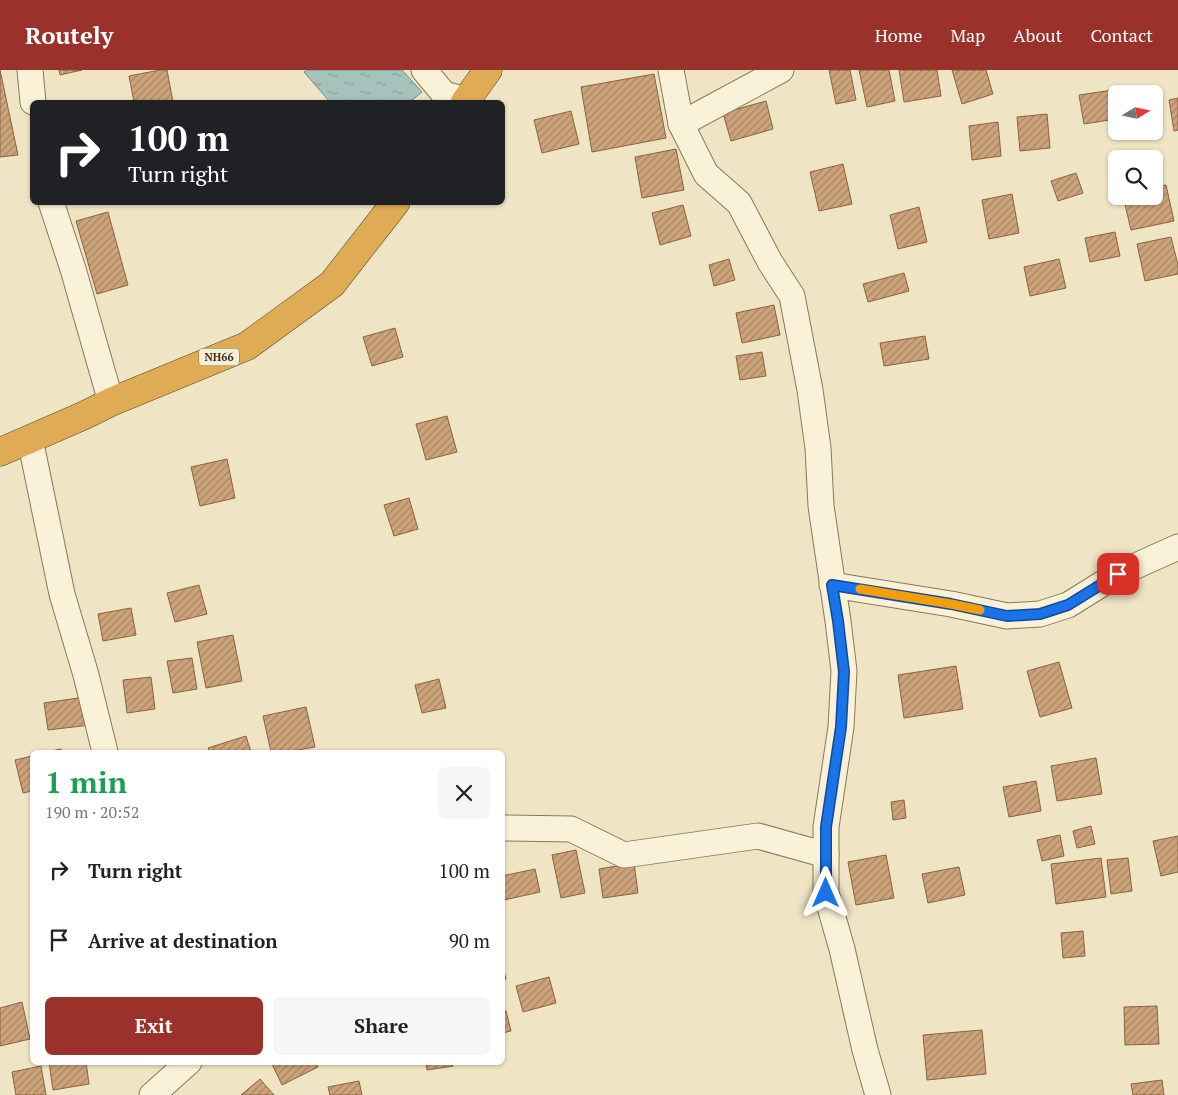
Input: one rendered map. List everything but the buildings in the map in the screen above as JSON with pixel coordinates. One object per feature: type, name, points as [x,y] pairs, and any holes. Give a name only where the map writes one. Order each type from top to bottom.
[{"type":"highway","points":[[467,100],[488,70]]},
{"type":"highway","name":"NH66","points":[[0,452],[85,416],[111,402],[247,346],[332,284],[394,205]]},
{"type":"street","points":[[30,70],[33,100]]},
{"type":"street","points":[[424,70],[444,94],[463,100]]},
{"type":"street","points":[[671,70],[681,124],[706,174],[739,204],[770,262],[792,296],[810,390],[818,448],[821,506],[844,672],[841,727],[826,827],[826,893],[842,949],[865,1050],[878,1095]]},
{"type":"street","points":[[681,124],[780,70]]},
{"type":"street","points":[[52,205],[73,269],[111,402]]},
{"type":"street","points":[[30,439],[62,594],[86,675],[105,750]]},
{"type":"street","points":[[832,585],[951,604],[1007,616],[1040,614],[1068,605],[1118,574],[1178,547]]},
{"type":"street","points":[[505,828],[571,829],[624,855],[758,836],[826,855]]},
{"type":"street","points":[[152,1095],[186,1065]]},
{"type":"water","points":[[307,70],[402,70],[422,92],[412,100],[328,100],[304,72]]},
{"type":"slow traffic","points":[[860,589],[980,610]]},
{"type":"route","points":[[826,893],[826,827],[841,727],[844,672],[832,585],[951,604],[1007,616],[1040,614],[1068,605],[1118,574]]}]
